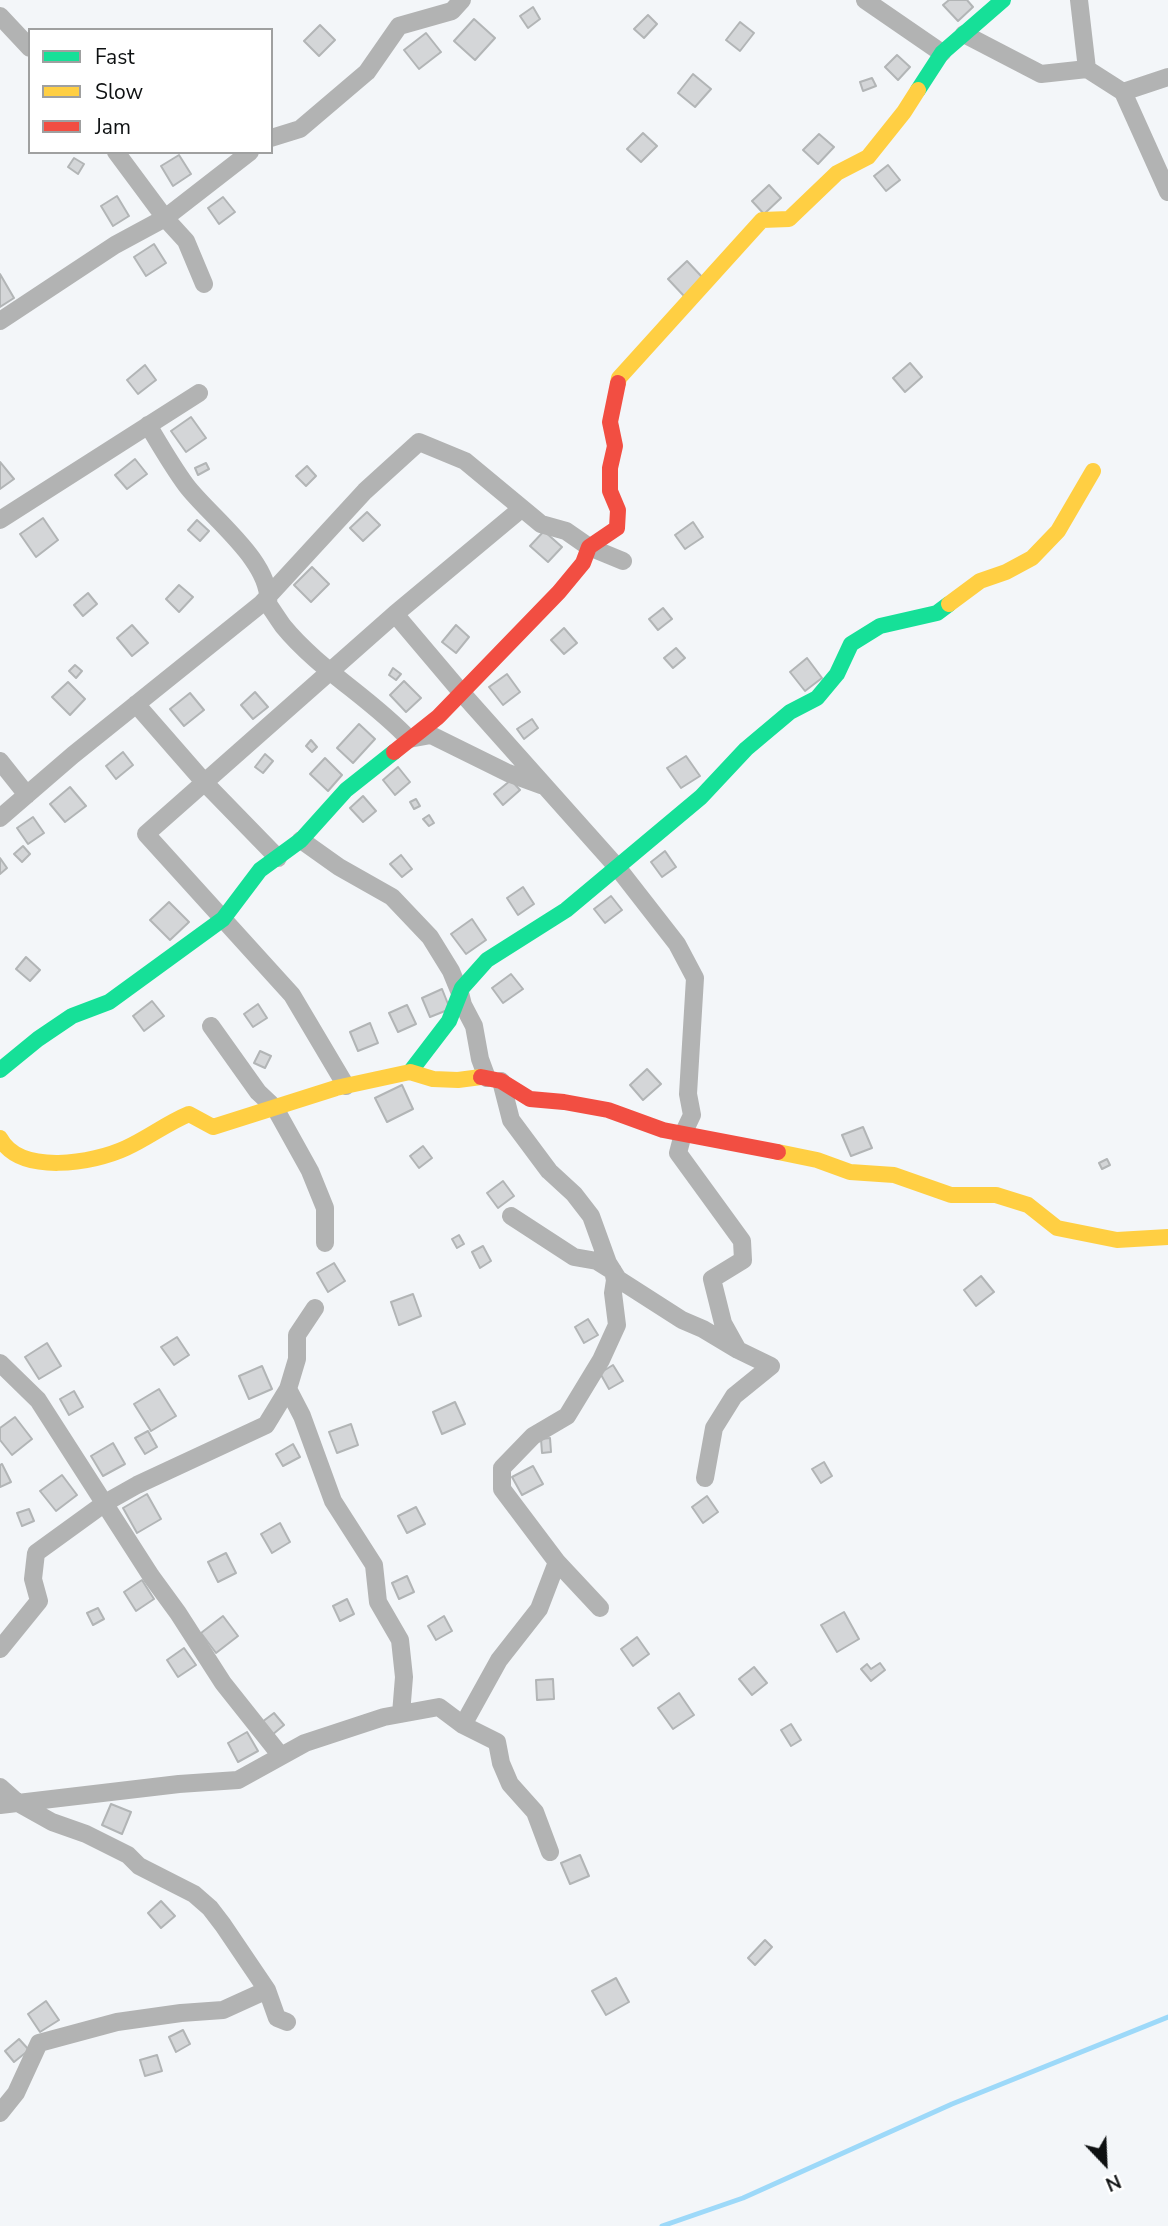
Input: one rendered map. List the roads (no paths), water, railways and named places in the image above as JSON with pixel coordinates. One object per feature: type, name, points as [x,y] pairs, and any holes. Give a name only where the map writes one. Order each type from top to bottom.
[{"type":"street","points":[[273,137],[300,129],[367,72],[399,26],[453,11],[462,0]]},
{"type":"street","points":[[865,0],[942,53]]},
{"type":"street","points":[[0,1069],[37,1039],[72,1016],[109,1002],[223,919],[260,870],[301,840],[346,790],[438,718],[529,625],[583,563],[589,547],[617,528],[618,510],[610,491],[610,468],[615,446],[610,422],[619,378],[762,220],[789,219],[837,173],[868,157],[904,111],[942,53],[1003,0]]},
{"type":"street","points":[[1079,0],[1087,69]]},
{"type":"street","points":[[0,16],[28,46]]},
{"type":"street","points":[[964,34],[1041,74],[1087,69],[1122,92],[1168,192]]},
{"type":"street","points":[[1122,92],[1168,77]]},
{"type":"street","points":[[117,154],[165,218],[186,241],[204,284]]},
{"type":"street","points":[[0,321],[115,245],[165,218],[247,154]]},
{"type":"street","points":[[0,520],[199,393]]},
{"type":"street","points":[[148,425],[186,485],[254,561],[264,578],[269,596],[268,604],[283,626],[331,671],[388,717],[409,739]]},
{"type":"street","points":[[0,818],[261,604],[365,492],[419,442],[465,461],[541,524],[566,531],[589,547],[623,561]]},
{"type":"street","points":[[410,1072],[449,1021],[460,993],[487,960],[566,910],[701,797],[746,749],[790,712],[817,698],[836,674],[851,644],[880,626],[937,613],[980,582],[1032,558],[1058,531],[1093,471]]},
{"type":"street","points":[[346,1086],[292,995],[146,834],[396,614],[521,509]]},
{"type":"street","points":[[396,614],[461,692],[617,867],[677,944],[695,978],[688,1094],[692,1115],[678,1153],[742,1241],[743,1260],[712,1279],[723,1323],[738,1350]]},
{"type":"street","points":[[136,704],[205,783],[278,859]]},
{"type":"street","points":[[409,739],[430,735],[508,773],[544,786]]},
{"type":"street","points":[[0,761],[27,795]]},
{"type":"street","points":[[301,840],[339,867],[392,897],[430,937],[451,971],[474,1026],[480,1059],[494,1080],[511,1120],[549,1171],[574,1194],[591,1216],[608,1263],[618,1279],[682,1320],[771,1366],[734,1396],[714,1428],[705,1478]]},
{"type":"street","points":[[211,1026],[258,1092],[275,1108],[310,1171],[325,1208],[324,1243]]},
{"type":"street","points":[[0,1138],[8,1150],[41,1163],[75,1163],[124,1149],[168,1122],[189,1114],[212,1127],[346,1086],[410,1072],[433,1079],[482,1077],[494,1080],[530,1099],[608,1110],[663,1130],[817,1160],[850,1172],[894,1175],[951,1195],[996,1195],[1028,1205],[1057,1228],[1117,1240],[1168,1237]]},
{"type":"street","points":[[510,1216],[574,1257],[597,1261],[613,1271],[617,1325],[583,1391],[567,1416],[533,1436],[502,1468],[502,1489],[557,1562],[600,1608]]},
{"type":"street","points":[[0,1649],[39,1601],[33,1579],[36,1552],[105,1503],[148,1479],[266,1425],[288,1389],[297,1359],[297,1335],[315,1308]]},
{"type":"street","points":[[0,1363],[38,1400],[223,1683],[281,1756]]},
{"type":"street","points":[[288,1389],[302,1416],[333,1501],[374,1565],[378,1602],[400,1640],[404,1677],[401,1714]]},
{"type":"street","points":[[463,1725],[499,1660],[539,1609],[557,1562]]},
{"type":"street","points":[[404,1677],[423,1710]]},
{"type":"street","points":[[9,1804],[237,1780],[305,1743],[384,1717],[439,1707],[463,1725],[497,1742],[501,1763],[510,1783],[535,1812],[550,1852]]},
{"type":"street","points":[[0,1787],[9,1804],[86,1833],[128,1856],[139,1866],[194,1894],[210,1908],[223,1925],[267,1990],[277,2018],[287,2022]]},
{"type":"street","points":[[0,2113],[16,2093],[39,2043],[117,2022],[181,2012],[223,2010],[267,1990]]},
{"type":"waterway","points":[[662,2226],[743,2198],[952,2104],[1168,2017]]}]
